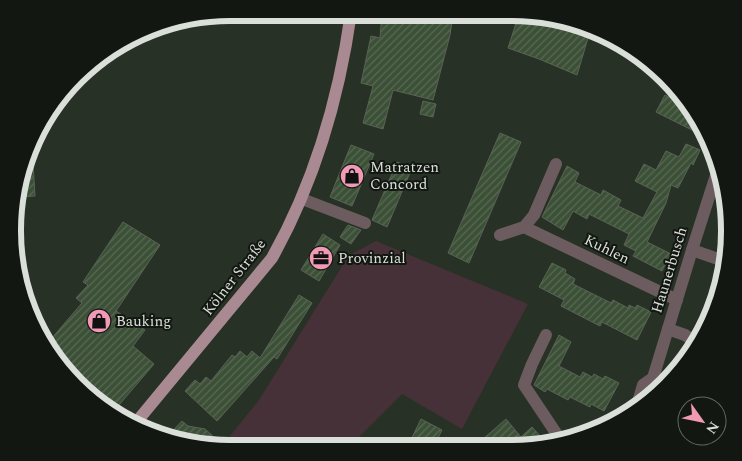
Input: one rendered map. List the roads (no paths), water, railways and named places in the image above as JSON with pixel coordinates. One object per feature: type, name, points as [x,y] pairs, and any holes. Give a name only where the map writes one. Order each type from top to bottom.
[{"type":"main road","name":"Kölner Straße","points":[[139,419],[272,258],[289,228],[302,199],[319,150],[335,92],[349,21]]},
{"type":"street","points":[[500,235],[524,227],[534,215],[556,164]]},
{"type":"street","name":"Haunerbusch","points":[[640,396],[643,385],[658,379],[668,329],[715,179]]},
{"type":"street","points":[[302,199],[365,223]]},
{"type":"street","name":"Kuhlen","points":[[524,227],[677,300]]},
{"type":"street","points":[[692,250],[719,259]]},
{"type":"street","points":[[668,329],[690,339]]},
{"type":"street","points":[[546,335],[524,385],[557,435]]},
{"type":"place","name":"Matratzen Concord","points":[[352,176]]},
{"type":"place","name":"Provinzial","points":[[321,258]]},
{"type":"place","name":"Bauking","points":[[99,321]]}]
